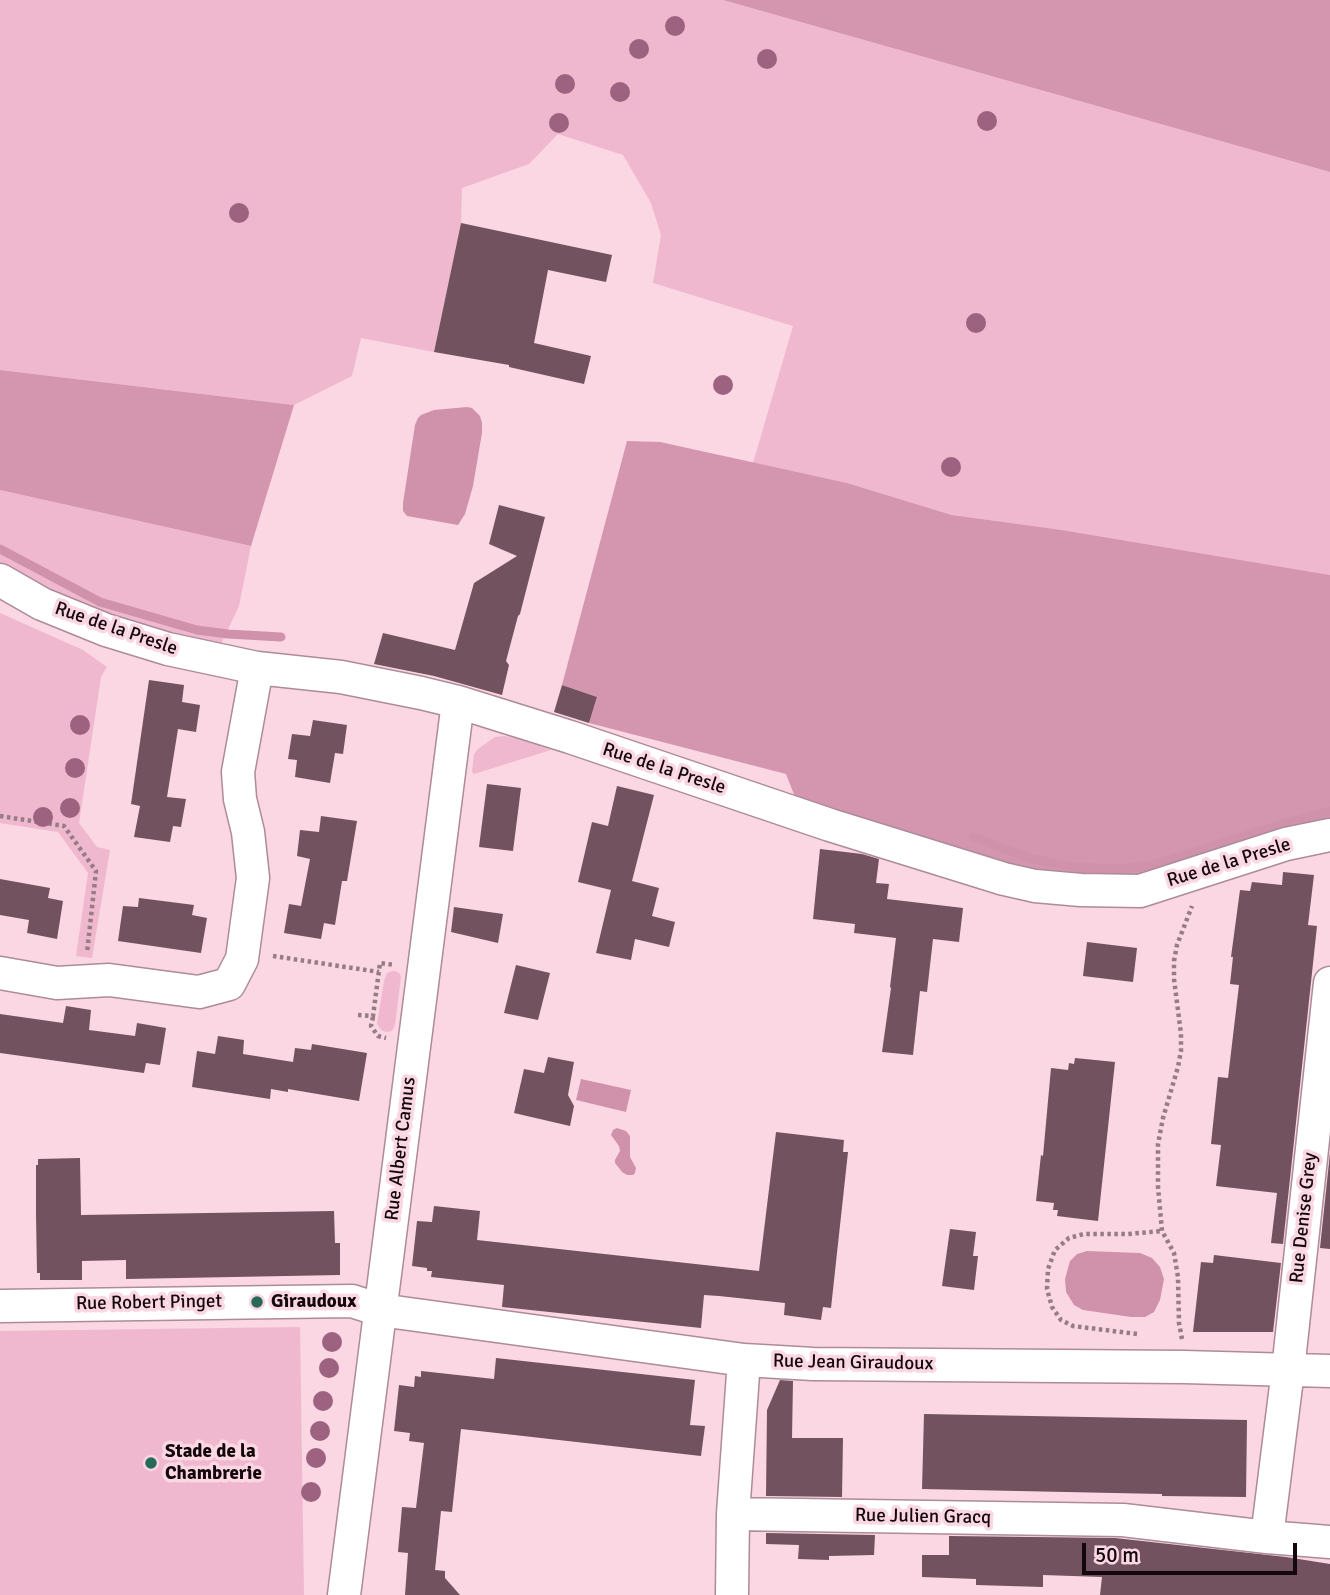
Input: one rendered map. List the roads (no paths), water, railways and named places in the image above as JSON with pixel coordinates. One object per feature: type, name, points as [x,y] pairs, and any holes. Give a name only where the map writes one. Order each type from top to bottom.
[{"type":"street","name":"Rue de la Presle","points":[[0,580],[42,604],[167,649],[257,668],[341,677],[458,702],[830,825],[1004,879],[1035,886],[1140,891],[1286,844],[1330,835]]},
{"type":"street","points":[[0,973],[57,983],[109,980],[199,992],[229,984],[242,959],[253,878],[238,772],[257,668]]},
{"type":"street","name":"Rue Albert Camus","points":[[344,1595],[458,702]]},
{"type":"street","name":"Rue Denise Grey","points":[[1288,1370],[1330,983]]},
{"type":"street","name":"Rue Robert Pinget","points":[[0,1306],[352,1301],[380,1310]]},
{"type":"street","name":"Rue Jean Giraudoux","points":[[380,1310],[744,1360],[813,1364],[1183,1352],[1288,1370],[1330,1371]]},
{"type":"street","points":[[732,1595],[733,1514],[744,1360]]},
{"type":"street","points":[[1267,1537],[1288,1370]]},
{"type":"street","name":"Rue Julien Gracq","points":[[733,1514],[1123,1520],[1330,1542]]},
{"type":"waterway","points":[[0,549],[100,602],[197,630],[281,637]]},
{"type":"waterway","points":[[973,837],[1032,859],[1076,867],[1119,869],[1152,865],[1330,811]]},
{"type":"place","name":"Giraudoux","points":[[257,1302]]},
{"type":"place","name":"Stade de la Chambrerie","points":[[151,1463]]}]
